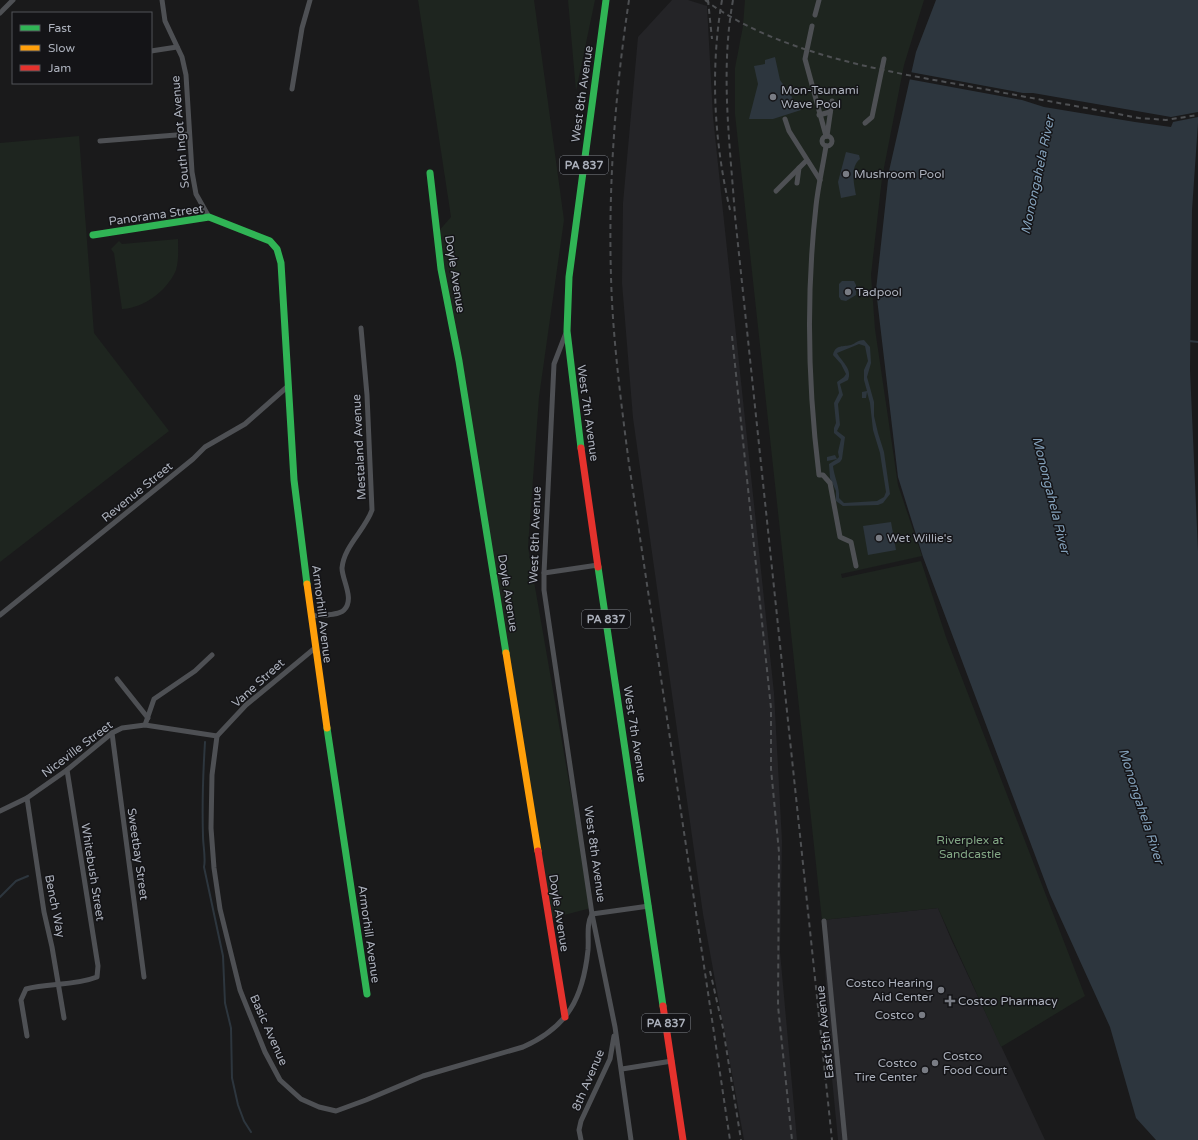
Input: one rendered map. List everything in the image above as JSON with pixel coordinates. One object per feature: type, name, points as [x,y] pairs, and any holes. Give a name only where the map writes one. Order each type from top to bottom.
[{"type":"street","points":[[0,13],[13,0]]},
{"type":"street","name":"South Ingot Avenue","points":[[162,0],[165,21],[177,47],[186,75],[192,172],[196,194],[209,217]]},
{"type":"street","points":[[292,88],[302,28],[310,0]]},
{"type":"street","name":"West 8th Avenue","points":[[606,0],[569,277],[567,331],[554,364],[544,590],[592,914],[615,1027],[631,1140]]},
{"type":"street","points":[[815,15],[819,0]]},
{"type":"street","points":[[812,26],[804,59],[826,136]]},
{"type":"street","points":[[152,51],[177,47]]},
{"type":"street","points":[[866,123],[872,117],[884,59]]},
{"type":"street","points":[[832,101],[826,136],[822,141],[826,146],[814,230],[809,329],[815,444],[819,475],[823,475],[830,483],[840,537],[851,542],[856,566]]},
{"type":"street","points":[[819,115],[830,112]]},
{"type":"street","points":[[785,119],[789,131],[820,180]]},
{"type":"street","points":[[100,141],[189,134]]},
{"type":"street","points":[[776,192],[807,160]]},
{"type":"street","points":[[797,182],[799,168]]},
{"type":"street","name":"Doyle Avenue","points":[[430,173],[441,270],[459,361],[565,1017]]},
{"type":"street","name":"Panorama Street","points":[[93,235],[209,217],[267,239]]},
{"type":"street","name":"Armorhill Avenue","points":[[267,239],[273,242],[281,263],[294,480],[315,648],[367,994]]},
{"type":"street","name":"Mestaland Avenue","points":[[311,616],[338,613],[344,610],[347,604],[348,596],[342,569],[344,558],[369,518],[372,510],[367,395],[360,328]]},
{"type":"street","name":"West 7th Avenue","points":[[567,331],[572,386],[683,1140]]},
{"type":"street","name":"Revenue Street","points":[[0,615],[193,459],[205,447],[245,424],[288,387]]},
{"type":"street","points":[[544,573],[598,565]]},
{"type":"street","name":"Vane Street","points":[[217,736],[246,705],[315,648]]},
{"type":"street","points":[[212,656],[195,671],[154,699],[145,725],[217,736]]},
{"type":"street","points":[[117,678],[148,718]]},
{"type":"street","name":"Niceville Street","points":[[0,811],[27,798],[67,770],[112,733],[122,728],[145,725]]},
{"type":"street","name":"Sweetbay Street","points":[[112,733],[144,977]]},
{"type":"street","name":"Basic Avenue","points":[[217,736],[212,775],[211,828],[214,868],[220,909],[240,990],[264,1052],[280,1080],[301,1099],[319,1107],[336,1111],[423,1076],[524,1047],[547,1033],[565,1017],[577,1001],[584,976],[588,945],[588,924],[592,914]]},
{"type":"street","name":"Whitebush Street","points":[[59,984],[88,980],[96,977],[98,966],[67,770]]},
{"type":"street","name":"Bench Way","points":[[27,798],[44,912],[59,984],[64,1018]]},
{"type":"street","points":[[592,914],[649,906]]},
{"type":"street","name":"East 5th Avenue","points":[[824,921],[845,1140]]},
{"type":"street","points":[[27,1036],[20,1000],[26,989],[41,985],[59,984]]},
{"type":"street","name":"8th Avenue","points":[[580,1140],[579,1130],[581,1121],[610,1059],[615,1027]]},
{"type":"street","points":[[622,1069],[672,1061]]},
{"type":"shaded area","points":[[672,0],[688,0],[707,6],[713,117],[774,693],[782,841],[780,952],[797,1140],[744,1140],[703,914],[633,418],[622,283],[623,203],[638,37]]},
{"type":"shaded area","points":[[938,908],[1045,1140],[838,1140],[831,1068],[822,920]]},
{"type":"green space","points":[[418,0],[534,0],[564,220],[539,397],[528,547],[591,908],[549,919],[437,233],[451,217]]},
{"type":"green space","points":[[568,0],[595,0],[576,91]]},
{"type":"green space","name":"Riverplex at Sandcastle","points":[[745,0],[924,0],[904,65],[882,178],[871,275],[875,329],[898,485],[922,556],[841,574],[842,578],[921,561],[946,637],[1085,996],[1001,1047],[938,908],[822,920],[735,114],[735,68],[743,26]]},
{"type":"green space","points":[[79,136],[94,333],[169,431],[0,562],[0,143]]},
{"type":"green space","points":[[178,239],[177,266],[167,285],[146,302],[130,308],[122,309],[114,253],[111,249],[119,241],[122,244]]},
{"type":"water","name":"Monongahela River","points":[[936,0],[1198,0],[1198,123],[1192,210],[1190,370],[1198,551],[1198,1140],[1156,1140],[1136,1118],[1110,1027],[1050,895],[923,557],[898,477],[876,290],[889,171],[916,52]]},
{"type":"water","name":"Mon-Tsunami Wave Pool","points":[[775,57],[780,80],[801,110],[773,119],[749,119],[758,84],[754,66],[765,64],[765,60]]},
{"type":"water","name":"Mushroom Pool","points":[[846,152],[859,155],[860,159],[855,166],[854,171],[856,195],[841,198],[838,182]]},
{"type":"water","name":"Tadpool","points":[[842,281],[854,281],[856,285],[856,295],[846,301],[841,300],[839,297],[839,284]]},
{"type":"water","points":[[864,340],[870,347],[871,363],[867,377],[874,402],[874,416],[884,452],[890,494],[883,503],[878,505],[843,506],[836,501],[836,491],[830,478],[829,464],[839,457],[838,452],[841,439],[834,433],[836,423],[834,403],[839,393],[837,382],[846,374],[841,364],[833,355],[834,351],[840,347]],"holes":[[[859,344],[865,346],[868,361],[864,370],[864,380],[867,391],[862,392],[862,398],[866,398],[867,392],[870,403],[873,430],[880,453],[886,492],[884,497],[877,501],[844,503],[839,498],[839,490],[833,466],[842,459],[845,437],[837,431],[840,425],[838,404],[843,395],[840,384],[848,380],[849,372],[846,365],[837,353]]]},
{"type":"water","points":[[835,455],[837,459],[827,461],[827,457]]},
{"type":"water","name":"Wet Willie's","points":[[891,522],[896,550],[868,555],[863,526]]},
{"type":"pier","points":[[910,72],[1023,93],[1033,93],[1171,117],[1198,112],[1198,117],[1173,122],[1171,127],[1135,122],[1044,107],[1022,100],[908,79]]},
{"type":"waterway","points":[[1189,341],[1198,342]]},
{"type":"waterway","points":[[205,742],[203,778],[204,867],[223,956],[225,1003],[231,1028],[232,1078],[238,1105],[244,1121],[251,1132]]},
{"type":"waterway","points":[[0,897],[16,881],[28,876]]},
{"type":"railway","points":[[629,0],[619,75],[611,189],[610,227],[612,302],[615,342],[629,464],[730,1140]]},
{"type":"railway","points":[[705,0],[733,18],[764,34],[797,47],[866,66],[901,74],[1139,118],[1166,120],[1198,115]]},
{"type":"railway","points":[[708,0],[712,39]]},
{"type":"railway","points":[[722,0],[718,26],[715,79],[717,132],[720,158],[730,210]]},
{"type":"railway","points":[[733,0],[727,54],[727,108],[735,216],[832,1140]]},
{"type":"railway","points":[[732,336],[771,708],[771,769],[779,852],[778,1006],[792,1140]]},
{"type":"railway","points":[[710,971],[723,1028],[741,1140]]},
{"type":"traffic: fast","points":[[581,448],[567,331],[569,277],[606,0]]},
{"type":"traffic: fast","points":[[430,173],[441,269],[459,361],[506,653]]},
{"type":"traffic: fast","points":[[93,235],[209,217],[270,241],[277,249],[281,263],[294,480],[307,584]]},
{"type":"traffic: fast","points":[[598,567],[663,1006]]},
{"type":"traffic: fast","points":[[327,728],[367,994]]},
{"type":"traffic: slow","points":[[307,584],[327,728]]},
{"type":"traffic: slow","points":[[506,653],[538,851]]},
{"type":"traffic: jam","points":[[581,448],[598,567]]},
{"type":"traffic: jam","points":[[538,851],[565,1017]]},
{"type":"traffic: jam","points":[[663,1006],[683,1140]]},
{"type":"place","name":"Mon-Tsunami Wave Pool","points":[[773,97]]},
{"type":"place","name":"Mushroom Pool","points":[[846,174]]},
{"type":"place","name":"Tadpool","points":[[848,292]]},
{"type":"place","name":"Wet Willie's","points":[[879,538]]},
{"type":"place","name":"Costco Hearing Aid Center","points":[[941,990]]},
{"type":"place","name":"Costco Pharmacy","points":[[950,1001]]},
{"type":"place","name":"Costco","points":[[922,1015]]},
{"type":"place","name":"Costco Food Court","points":[[935,1063]]},
{"type":"place","name":"Costco Tire Center","points":[[925,1070]]}]
